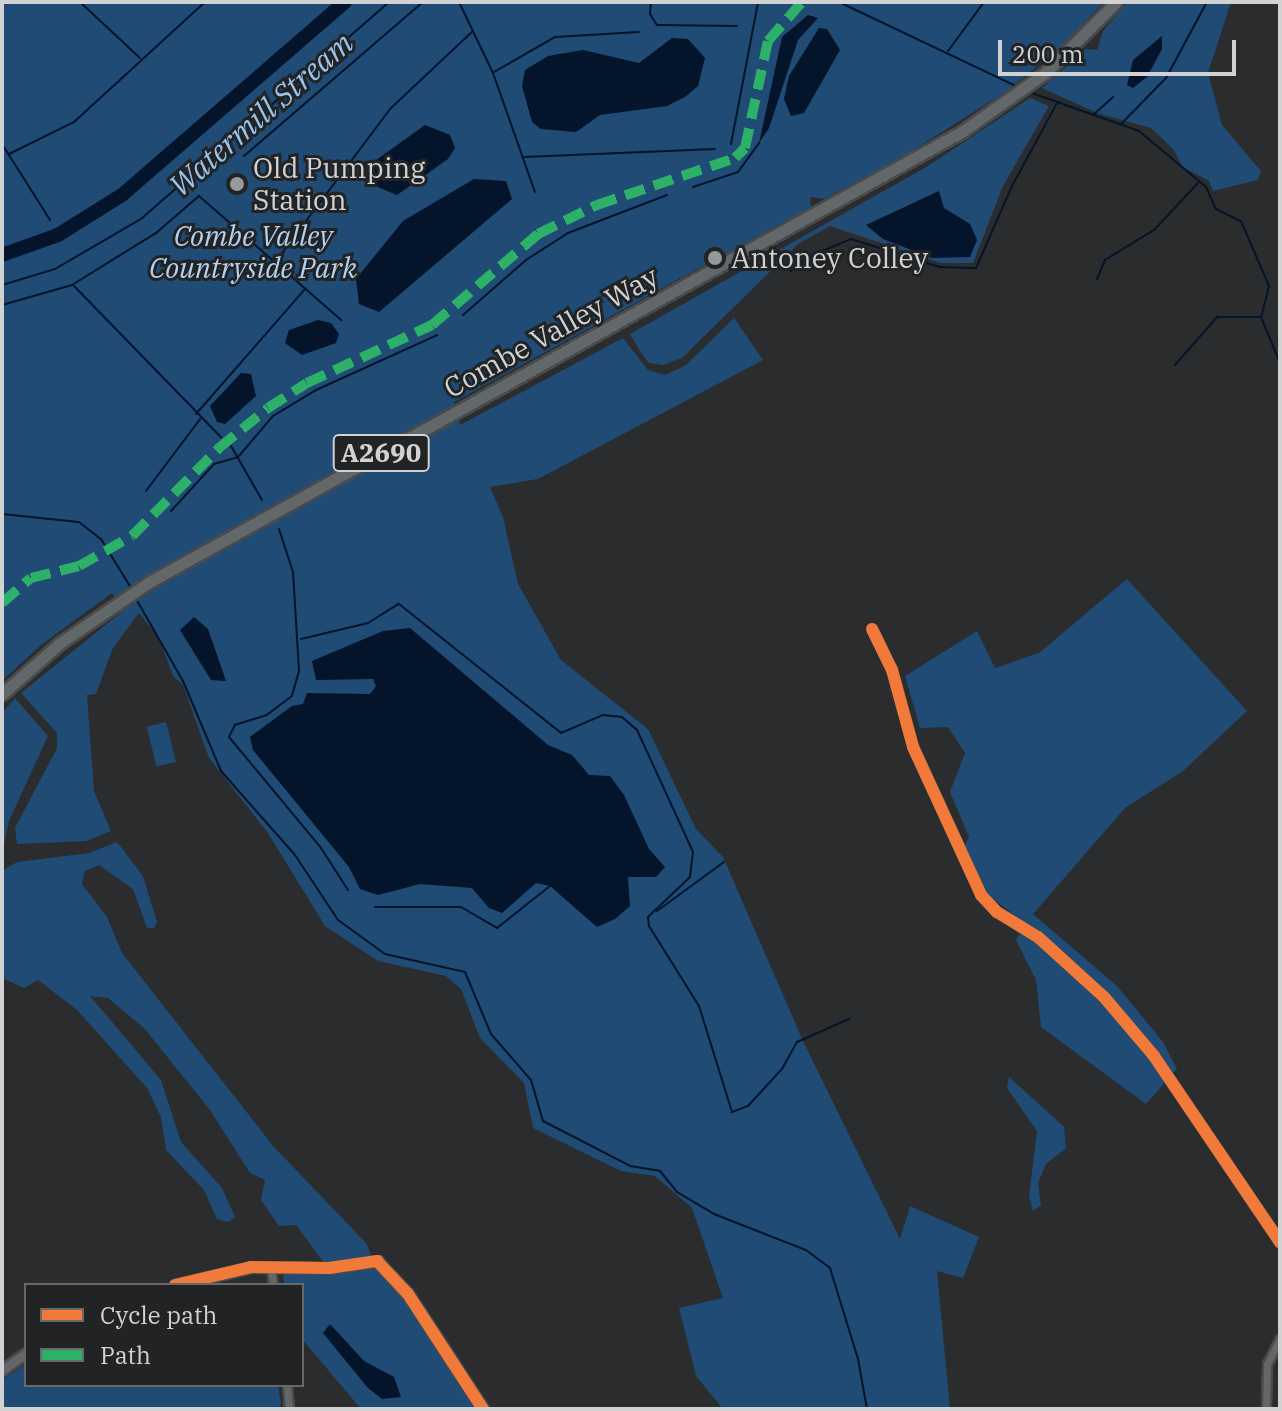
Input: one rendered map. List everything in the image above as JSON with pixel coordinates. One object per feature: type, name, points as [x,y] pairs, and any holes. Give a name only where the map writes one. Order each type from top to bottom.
[{"type":"main road","name":"Combe Valley Way","points":[[2,694],[60,643],[151,581],[905,165],[1013,98],[1045,73],[1116,2]]},
{"type":"street","points":[[872,629],[892,670],[913,747],[981,895],[1038,937],[1104,997],[1154,1056],[1280,1242]]},
{"type":"street","points":[[181,1283],[219,1271],[341,1266],[377,1261],[391,1272],[483,1409]]},
{"type":"street","points":[[271,1267],[273,1283]]},
{"type":"street","points":[[1266,1409],[1267,1364],[1280,1339]]},
{"type":"street","points":[[2,1370],[24,1354]]},
{"type":"street","points":[[287,1387],[289,1409]]},
{"type":"green space","name":"Combe Valley Countryside Park","points":[[2,2],[1104,2],[1063,45],[1007,91],[904,156],[824,199],[810,197],[811,207],[454,402],[460,425],[623,338],[648,370],[665,375],[686,365],[734,318],[763,360],[538,479],[490,487],[503,517],[518,584],[561,660],[648,729],[696,829],[723,857],[803,1041],[900,1239],[910,1206],[979,1237],[963,1278],[937,1271],[950,1409],[723,1409],[696,1376],[679,1308],[723,1298],[692,1208],[655,1176],[621,1171],[533,1128],[524,1083],[480,1038],[461,989],[446,976],[378,961],[325,926],[268,833],[209,758],[183,685],[173,676],[159,638],[139,613],[113,648],[96,694],[87,695],[94,791],[111,831],[86,841],[17,844],[15,828],[57,748],[57,733],[21,693],[124,610],[112,593],[41,645],[2,681]]},
{"type":"green space","points":[[1127,2],[1231,2],[1208,73],[1222,125],[1261,171],[1258,180],[1213,191],[1209,181],[1183,167],[1173,149],[1151,128],[1097,113],[1042,88],[1086,49],[1097,50],[1103,31]]},
{"type":"green space","points":[[1030,98],[1049,106],[1003,186],[973,263],[941,263],[830,226],[798,244],[682,358],[663,365],[649,363],[641,353],[630,334],[928,166]]},
{"type":"green space","points":[[1127,579],[1247,711],[1183,771],[1125,808],[1033,914],[1117,986],[1163,1042],[1177,1069],[1146,1104],[1041,1027],[1036,980],[1016,940],[1026,924],[984,892],[964,847],[969,837],[950,792],[965,753],[948,727],[920,728],[905,676],[977,631],[995,668],[1039,653]]},
{"type":"green space","points":[[15,698],[48,736],[9,821],[2,854],[2,713]]},
{"type":"green space","points":[[166,722],[176,762],[157,767],[147,727]]},
{"type":"green space","points":[[117,842],[143,876],[157,922],[154,928],[147,928],[133,889],[99,865],[85,871],[82,884],[107,917],[122,953],[274,1147],[366,1243],[372,1257],[325,1264],[296,1225],[279,1226],[261,1200],[265,1180],[250,1173],[210,1110],[144,1028],[108,998],[90,996],[161,1080],[181,1142],[222,1188],[235,1217],[228,1222],[217,1219],[204,1190],[166,1150],[161,1117],[147,1088],[77,1010],[38,980],[24,988],[2,978],[2,871],[17,862],[89,853]]},
{"type":"green space","points":[[1009,1077],[1064,1127],[1066,1148],[1046,1164],[1038,1183],[1041,1205],[1033,1211],[1029,1196],[1037,1131],[1007,1088]]},
{"type":"green space","points":[[375,1267],[405,1297],[478,1409],[361,1409],[304,1341],[304,1283],[284,1283],[283,1275]]},
{"type":"green space","points":[[24,1365],[24,1387],[278,1387],[281,1403],[279,1409],[2,1409],[2,1380]]},
{"type":"shaded area","points":[[808,15],[818,18],[798,40],[769,128],[759,143],[782,37]]},
{"type":"shaded area","points":[[819,28],[827,29],[840,50],[804,113],[791,116],[784,99],[789,76]]},
{"type":"shaded area","points":[[1162,36],[1162,49],[1147,77],[1133,88],[1127,85],[1133,60]]},
{"type":"shaded area","points":[[672,38],[688,39],[705,58],[698,86],[685,97],[667,106],[600,115],[576,132],[541,129],[532,122],[522,86],[525,70],[548,56],[583,50],[639,63]]},
{"type":"shaded area","points":[[425,125],[450,135],[455,148],[448,159],[397,195],[368,183],[368,166]]},
{"type":"shaded area","points":[[474,179],[506,181],[512,199],[379,312],[359,304],[356,279],[403,221]]},
{"type":"shaded area","points":[[939,191],[944,208],[970,224],[977,240],[970,257],[932,258],[883,239],[866,225]]},
{"type":"shaded area","points":[[318,320],[331,323],[339,334],[336,343],[302,355],[285,343],[289,330]]},
{"type":"shaded area","points":[[241,373],[251,374],[256,396],[225,424],[217,422],[210,406]]},
{"type":"shaded area","points":[[194,617],[208,629],[226,681],[211,680],[180,630]]},
{"type":"shaded area","points":[[410,628],[548,745],[572,755],[589,775],[610,776],[624,795],[649,849],[665,867],[656,877],[628,877],[630,906],[615,919],[597,927],[550,886],[536,883],[502,913],[489,908],[472,888],[420,884],[378,895],[360,889],[349,867],[253,750],[250,737],[292,706],[303,704],[307,693],[370,694],[376,686],[373,679],[316,680],[312,661],[383,631]]},
{"type":"shaded area","points":[[330,1324],[364,1361],[394,1377],[401,1397],[382,1399],[368,1388],[323,1333]]},
{"type":"waterway","points":[[80,2],[140,58]]},
{"type":"waterway","points":[[9,154],[74,122],[205,2]]},
{"type":"waterway","points":[[2,255],[58,235],[122,195],[345,2]]},
{"type":"waterway","name":"Watermill Stream","points":[[2,285],[55,269],[141,219],[389,2]]},
{"type":"waterway","points":[[244,156],[423,2]]},
{"type":"waterway","points":[[459,2],[493,73],[535,192]]},
{"type":"waterway","points":[[651,2],[650,14],[657,25],[737,26]]},
{"type":"waterway","points":[[731,144],[758,2]]},
{"type":"waterway","name":"Watermill Stream","points":[[839,2],[1016,86]]},
{"type":"waterway","points":[[948,51],[984,2]]},
{"type":"waterway","points":[[1121,124],[1166,78],[1207,2]]},
{"type":"waterway","points":[[276,261],[391,108],[472,32]]},
{"type":"waterway","points":[[494,72],[555,37],[639,32]]},
{"type":"waterway","name":"Watermill Stream","points":[[1029,92],[1139,131],[1206,187],[1216,209],[1241,221],[1269,286],[1261,317],[1280,363]]},
{"type":"waterway","points":[[1093,115],[1113,97]]},
{"type":"waterway","points":[[791,271],[808,257],[851,239],[940,267],[976,268],[1012,186],[1057,103]]},
{"type":"waterway","points":[[693,187],[738,172],[759,143]]},
{"type":"waterway","points":[[2,144],[50,220]]},
{"type":"waterway","points":[[524,157],[715,149]]},
{"type":"waterway","points":[[1097,279],[1105,260],[1154,230],[1198,183]]},
{"type":"waterway","points":[[463,315],[526,260],[568,233],[667,195]]},
{"type":"waterway","points":[[2,305],[72,285],[156,233],[199,196],[341,320]]},
{"type":"waterway","points":[[55,229],[58,235]]},
{"type":"waterway","points":[[74,286],[221,437]]},
{"type":"waterway","points":[[196,414],[305,289]]},
{"type":"waterway","points":[[1175,365],[1217,317],[1259,317]]},
{"type":"waterway","points":[[171,511],[214,464],[238,457],[273,416],[316,390],[437,335]]},
{"type":"waterway","points":[[146,491],[200,419]]},
{"type":"waterway","points":[[231,446],[262,500]]},
{"type":"waterway","points":[[2,514],[79,522],[101,539],[131,588]]},
{"type":"waterway","points":[[279,529],[293,572],[299,671],[292,696],[267,715],[235,725],[229,737],[321,848],[348,890]]},
{"type":"waterway","points":[[135,597],[183,681],[221,771],[295,855],[338,920],[385,954],[465,972],[491,1034],[531,1080],[543,1121],[630,1166],[660,1171],[677,1192],[714,1214],[806,1250],[830,1268],[858,1359],[867,1409]]},
{"type":"waterway","points":[[301,639],[368,623],[399,604],[561,733],[603,715],[622,717],[637,730],[693,852],[690,877],[648,917],[649,926],[699,1006],[732,1112],[748,1106],[782,1069],[797,1042],[849,1019]]},
{"type":"waterway","points":[[657,911],[724,862]]},
{"type":"waterway","points":[[375,907],[461,907],[497,928],[550,886]]},
{"type":"marked path","points":[[2,603],[31,578],[79,566],[132,536],[219,448],[268,408],[307,383],[432,325],[538,234],[597,205],[735,158],[745,148],[768,41],[802,2]]},
{"type":"cycle path","points":[[872,629],[892,670],[913,747],[981,895],[997,912],[1038,937],[1104,997],[1154,1056],[1280,1242]]},
{"type":"cycle path","points":[[183,1283],[251,1267],[329,1268],[377,1261],[408,1294],[483,1409]]},
{"type":"place","name":"Old Pumping Station","points":[[237,184]]},
{"type":"place","name":"Antoney Colley","points":[[715,258]]}]
